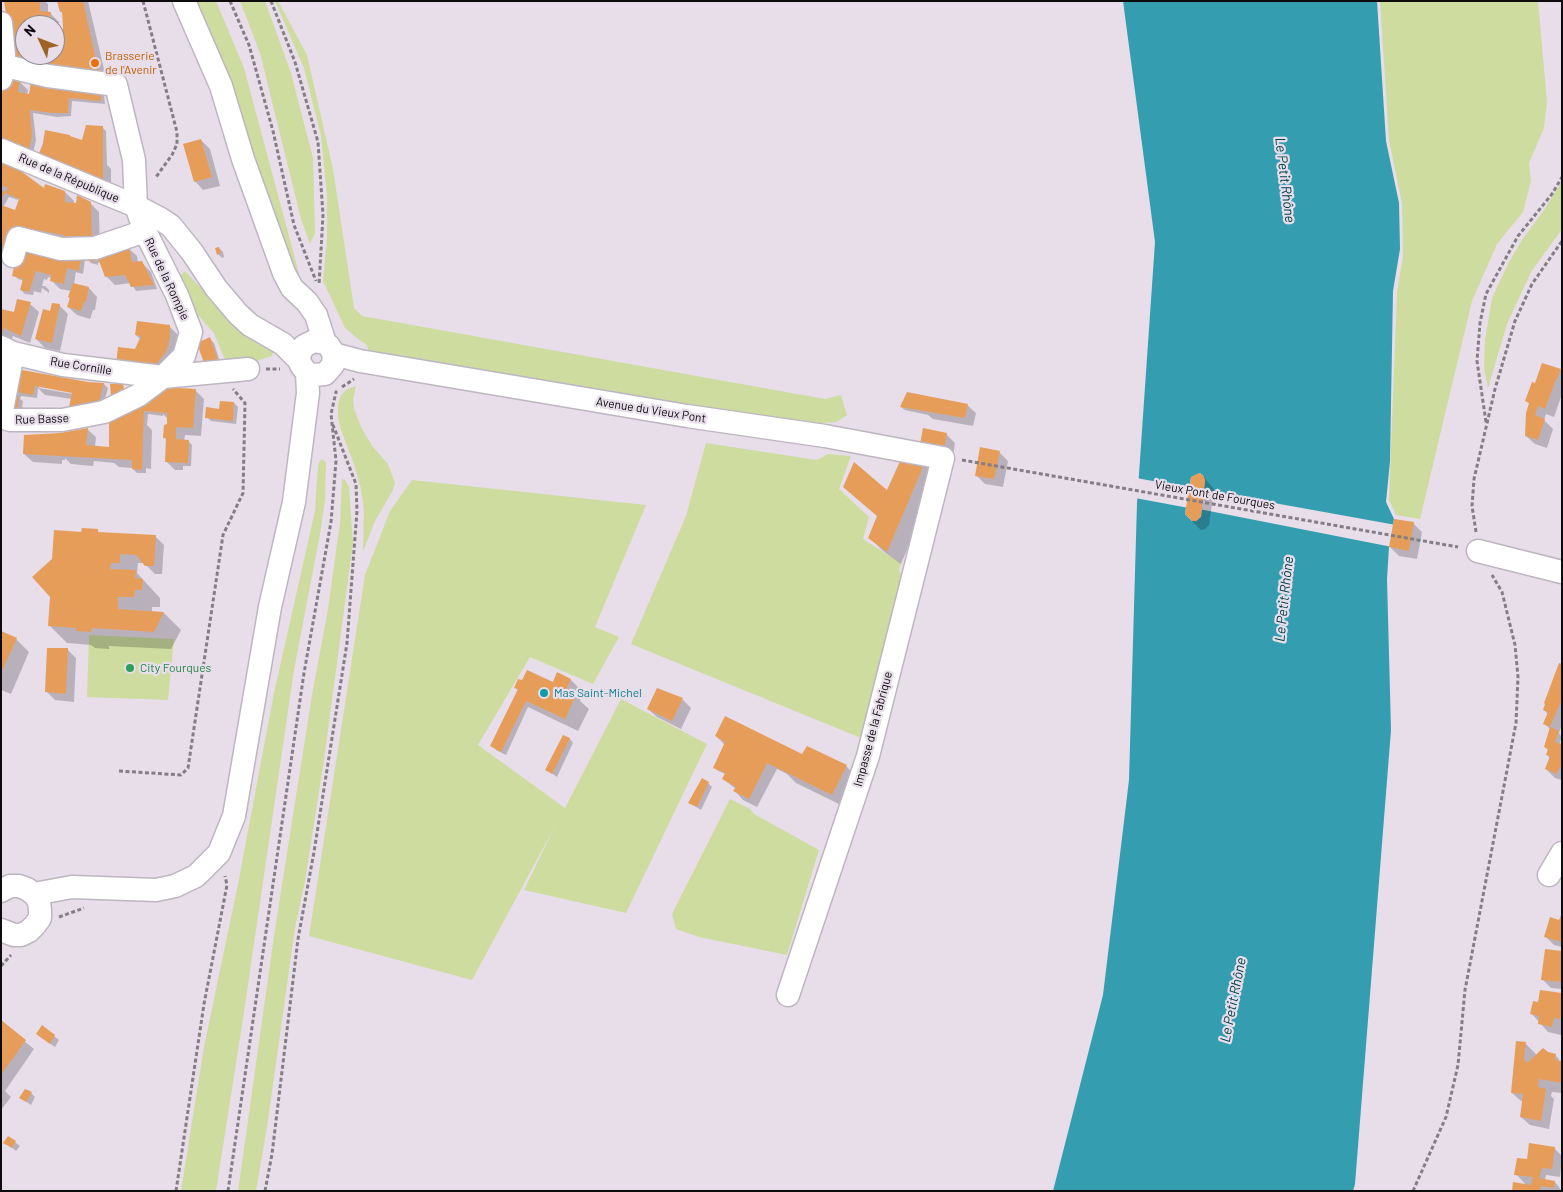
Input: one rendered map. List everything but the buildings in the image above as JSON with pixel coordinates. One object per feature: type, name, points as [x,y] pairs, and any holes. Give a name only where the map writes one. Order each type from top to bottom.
[{"type":"street","points":[[37,902],[72,887],[156,890],[175,886],[196,876],[219,853],[234,816],[270,607],[294,502],[316,315],[292,288],[284,273],[246,168],[221,86],[184,1]]},
{"type":"street","points":[[1,23],[2,70]]},
{"type":"street","name":"Rue de la Rompie","points":[[2,70],[116,85],[134,160],[136,206],[145,231],[177,295],[191,332],[184,356],[162,377]]},
{"type":"street","name":"Rue de la République","points":[[1,150],[136,206]]},
{"type":"street","name":"Avenue du Vieux Pont","points":[[136,206],[171,226],[192,252],[216,288],[250,325],[311,357],[360,361],[687,416],[825,436],[943,458]]},
{"type":"street","points":[[13,256],[18,238],[61,249],[94,248],[145,231]]},
{"type":"street","points":[[1,416],[7,350]]},
{"type":"street","name":"Rue Cornille","points":[[7,350],[63,365],[162,377]]},
{"type":"street","points":[[162,377],[248,369]]},
{"type":"street","name":"Rue Basse","points":[[1,416],[10,420],[62,420],[104,412],[139,395],[162,377]]},
{"type":"street","name":"Impasse de la Fabrique","points":[[788,995],[868,756],[943,458]]},
{"type":"street","points":[[1478,551],[1562,572]]},
{"type":"street","points":[[1550,875],[1562,853]]},
{"type":"street","points":[[1,891],[10,886],[19,886],[27,889],[37,902],[40,918],[35,926],[4,949]]},
{"type":"path","points":[[143,1],[177,132],[176,144],[172,155],[155,178]]},
{"type":"path","points":[[230,1],[249,45],[273,131],[294,225]]},
{"type":"path","points":[[272,1],[295,62],[318,142],[323,215],[319,288]]},
{"type":"path","points":[[1487,424],[1477,361],[1480,322],[1486,294],[1518,236],[1552,194],[1562,177]]},
{"type":"path","points":[[1413,1191],[1446,1117],[1458,1065],[1465,990],[1516,723],[1518,677],[1515,645],[1502,592],[1478,551],[1472,506],[1474,479],[1495,389],[1516,321],[1532,284],[1562,241]]},
{"type":"path","points":[[248,369],[311,357]]},
{"type":"path","points":[[118,771],[181,775],[188,768],[223,535],[243,493],[245,403],[229,384]]},
{"type":"path","points":[[264,1191],[272,1154],[298,939],[314,852],[347,644],[355,551],[356,484],[332,421]]},
{"type":"path","name":"Vieux Pont de Fourques","points":[[983,463],[1444,545]]},
{"type":"path","points":[[228,1191],[304,674],[331,522]]},
{"type":"path","points":[[176,1191],[204,1004],[227,886],[219,853]]},
{"type":"green space","points":[[194,1],[216,1],[244,68],[301,281],[296,280]]},
{"type":"green space","points":[[240,1],[265,1],[291,73],[313,158],[315,233],[310,244],[301,219],[260,53]]},
{"type":"green space","points":[[275,1],[278,1],[307,55],[333,169],[354,308],[362,316],[825,399],[841,395],[847,415],[837,422],[822,423],[745,415],[368,350],[367,345],[345,328],[323,281],[327,239],[327,195],[321,136],[304,68]]},
{"type":"green space","points":[[1380,1],[1538,1],[1547,102],[1544,128],[1529,163],[1531,181],[1523,212],[1497,244],[1472,301],[1420,519],[1396,515],[1389,500],[1397,292],[1403,256],[1402,204],[1389,140]]},
{"type":"green space","points":[[1562,181],[1562,229],[1531,272],[1507,324],[1488,388],[1484,368],[1485,340],[1492,298],[1522,240]]},
{"type":"green space","points":[[185,271],[242,332],[274,349],[272,356],[250,363],[237,364],[225,360],[214,333],[198,315],[179,277]]},
{"type":"green space","points":[[356,386],[353,400],[354,409],[362,429],[373,447],[388,464],[395,483],[392,492],[375,521],[363,552],[364,510],[361,489],[338,418],[338,404],[341,395],[347,389]]},
{"type":"green space","points":[[706,443],[817,460],[828,454],[851,456],[839,489],[869,517],[863,539],[901,563],[899,570],[906,584],[861,738],[631,644],[686,516]]},
{"type":"green space","points":[[321,459],[326,462],[325,500],[294,670],[216,1191],[181,1191],[204,1047],[238,884],[274,693],[315,511],[318,465]]},
{"type":"green space","points":[[342,479],[345,480],[349,487],[353,543],[324,760],[305,881],[295,928],[256,1191],[238,1191],[275,929],[312,695],[328,609],[340,523]]},
{"type":"green space","points":[[412,480],[646,505],[595,627],[619,637],[593,684],[530,657],[478,745],[565,808],[621,699],[707,744],[626,913],[524,890],[555,826],[472,980],[309,936],[365,575],[390,511]]},
{"type":"green space","name":"City Fourques","points":[[89,635],[174,639],[168,700],[87,697]]},
{"type":"green space","points":[[730,799],[819,850],[787,955],[699,937],[676,929],[672,914]]},
{"type":"water","name":"Le Petit Rhône","points":[[1123,1],[1377,1],[1386,141],[1399,203],[1400,249],[1393,291],[1390,461],[1386,502],[1394,519],[1389,547],[1387,579],[1391,730],[1353,1191],[1053,1191],[1103,995],[1129,780],[1137,503],[1155,242]],"holes":[[[1200,473],[1205,480],[1201,517],[1196,521],[1192,521],[1185,514],[1191,477]]]},
{"type":"pier","points":[[1136,478],[1192,488],[1189,508],[1135,498]]},
{"type":"pier","points":[[1202,490],[1396,525],[1392,547],[1199,509]]},
{"type":"place","name":"Brasserie de l'Avenir","points":[[95,63]]},
{"type":"place","name":"City Fourques","points":[[130,668]]},
{"type":"place","name":"Mas Saint-Michel","points":[[544,693]]}]
